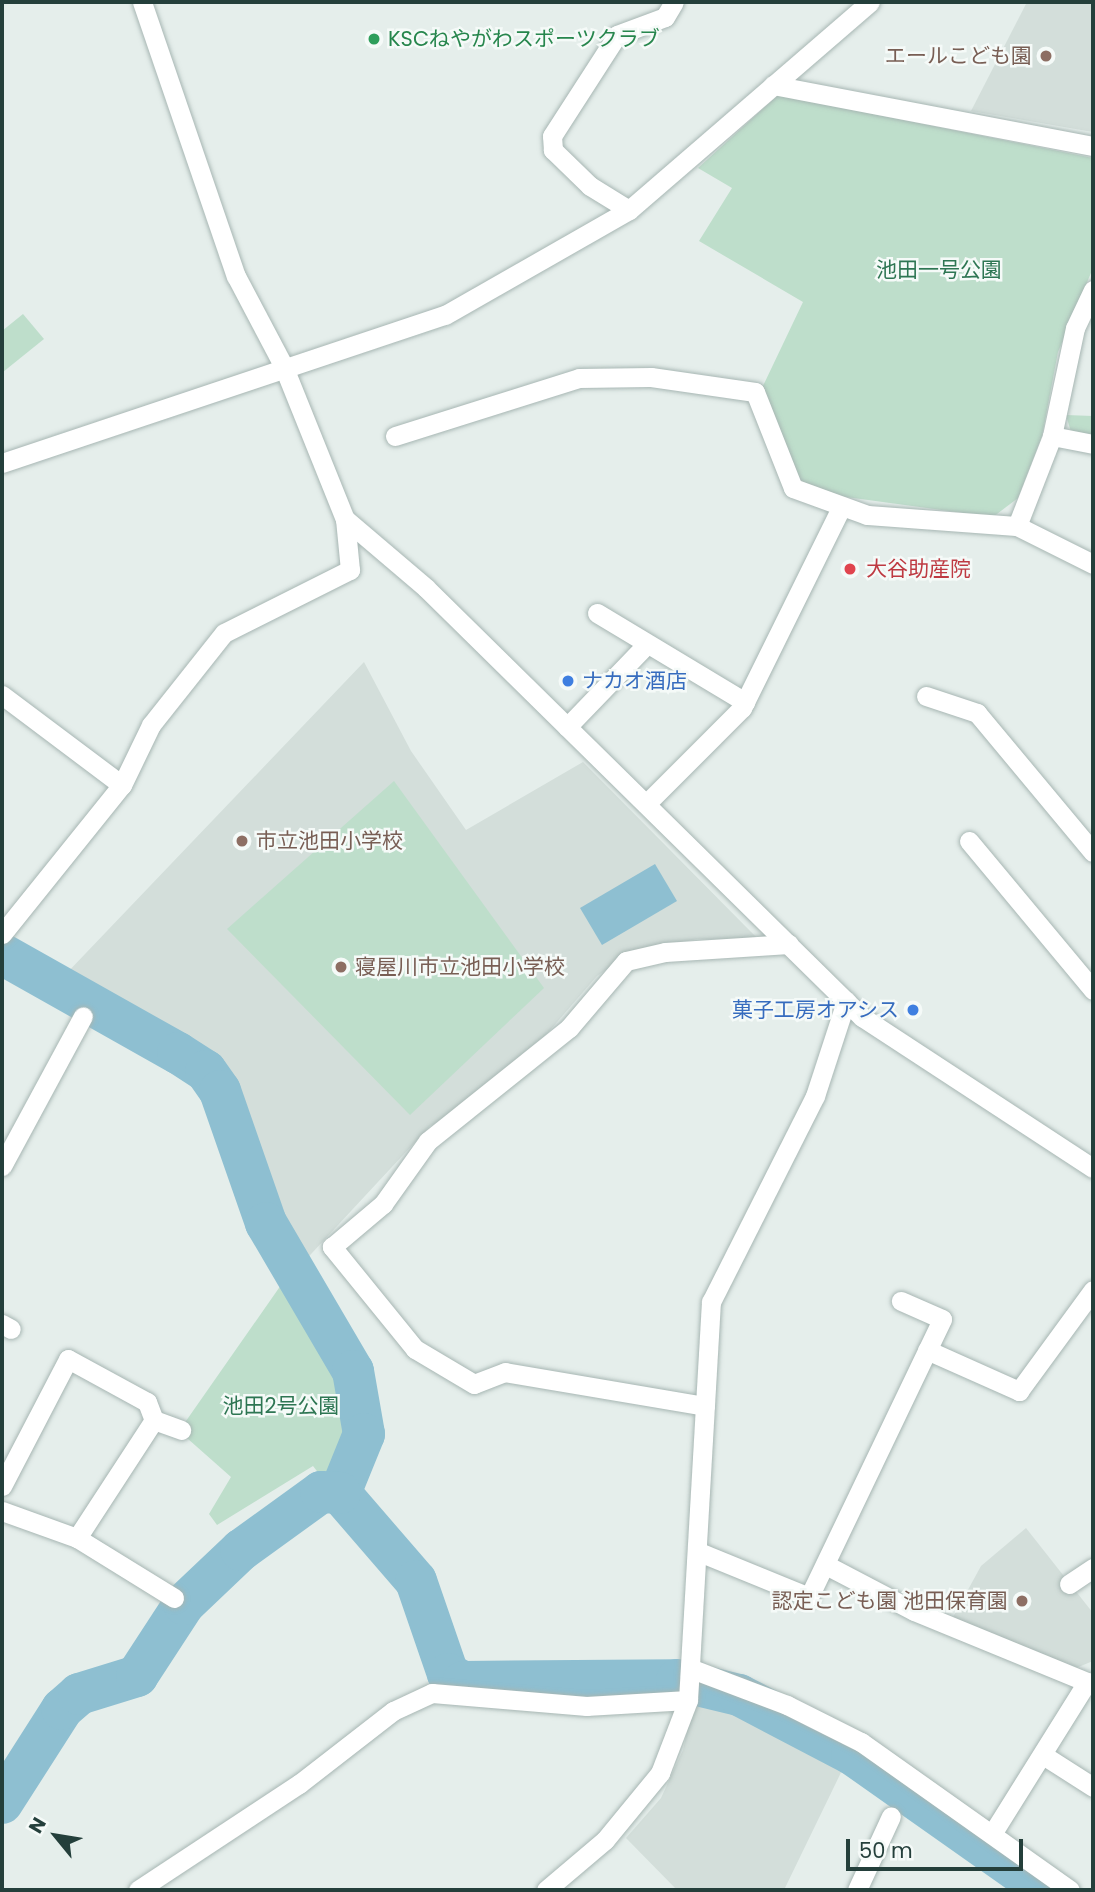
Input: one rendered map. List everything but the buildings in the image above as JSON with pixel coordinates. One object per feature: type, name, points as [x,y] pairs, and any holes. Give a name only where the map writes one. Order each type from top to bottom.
[{"type":"street","points":[[2,934],[122,785],[151,725],[224,633],[350,570],[345,519],[283,365],[236,276],[142,2]]},
{"type":"street","points":[[629,210],[590,186],[553,150],[552,136],[617,35],[664,17],[674,2]]},
{"type":"street","points":[[2,463],[283,365],[445,315],[629,210],[870,2]]},
{"type":"street","points":[[773,85],[1093,146]]},
{"type":"street","points":[[1017,526],[1052,436],[1075,328],[1093,290]]},
{"type":"street","points":[[395,436],[579,378],[652,377],[755,392],[793,488],[867,515],[1017,526],[1093,564]]},
{"type":"street","points":[[1052,436],[1093,444]]},
{"type":"street","points":[[646,804],[745,702],[842,506]]},
{"type":"street","points":[[345,519],[567,727],[846,1001],[1093,1168]]},
{"type":"street","points":[[597,613],[645,646],[745,702]]},
{"type":"street","points":[[567,727],[645,646]]},
{"type":"street","points":[[2,695],[122,785]]},
{"type":"street","points":[[926,696],[977,713],[1093,852]]},
{"type":"street","points":[[969,841],[1089,978]]},
{"type":"street","points":[[705,1406],[505,1372],[474,1384],[415,1349],[332,1247],[383,1204],[428,1141],[569,1028],[626,961],[665,952],[789,944]]},
{"type":"street","points":[[546,1890],[605,1839],[660,1773],[690,1683],[711,1302],[815,1096],[846,1001]]},
{"type":"street","points":[[2,1166],[83,1016]]},
{"type":"street","points":[[927,1350],[1019,1391],[1093,1290]]},
{"type":"street","points":[[699,1552],[809,1597],[942,1319],[901,1301]]},
{"type":"street","points":[[2,1486],[68,1359],[147,1402],[154,1420],[181,1430]]},
{"type":"street","points":[[77,1538],[154,1420]]},
{"type":"street","points":[[2,1511],[77,1538],[174,1598]]},
{"type":"street","points":[[825,1565],[914,1611],[1090,1681],[992,1834]]},
{"type":"street","points":[[1069,1584],[1093,1568]]},
{"type":"street","points":[[138,1890],[299,1784],[393,1710],[432,1693],[586,1706],[690,1683],[787,1705],[861,1742],[1070,1890]]},
{"type":"street","points":[[1043,1755],[1093,1787]]},
{"type":"street","points":[[857,1890],[891,1816]]},
{"type":"shaded area","name":"エールこども園","points":[[1027,2],[1093,2],[1093,132],[971,111]]},
{"type":"shaded area","name":"寝屋川市立池田小学校","points":[[364,662],[411,751],[466,830],[583,762],[759,940],[697,939],[633,952],[597,976],[525,1059],[464,1109],[430,1126],[299,1267],[272,1224],[227,1095],[208,1067],[64,976]]},
{"type":"shaded area","name":"認定こども園 池田保育園","points":[[1026,1528],[1093,1613],[1093,1661],[1076,1668],[952,1619],[981,1566]]},
{"type":"shaded area","points":[[696,1691],[726,1696],[849,1756],[784,1890],[677,1890],[626,1838],[661,1798],[683,1750]]},
{"type":"green space","name":"池田一号公園","points":[[778,95],[1093,158],[1093,268],[1058,352],[1042,436],[1018,498],[993,517],[824,494],[797,478],[761,390],[803,302],[699,241],[732,188],[698,168]]},
{"type":"green space","points":[[23,314],[44,339],[3,372],[2,331]]},
{"type":"green space","points":[[1066,415],[1093,416],[1093,437],[1071,432]]},
{"type":"green space","points":[[394,781],[544,988],[410,1115],[227,929]]},
{"type":"green space","name":"池田2号公園","points":[[288,1275],[344,1365],[357,1442],[327,1484],[313,1466],[217,1525],[209,1514],[231,1477],[179,1431]]},
{"type":"water","points":[[655,864],[677,901],[602,945],[580,908]]},
{"type":"waterway","points":[[2,954],[178,1053],[206,1071],[220,1091],[266,1223],[353,1371],[364,1434],[340,1493],[416,1581],[448,1674],[463,1682],[677,1680],[739,1695],[852,1754],[1045,1890]]},
{"type":"waterway","points":[[2,1803],[62,1709],[79,1694],[137,1676],[184,1604],[241,1550],[321,1492],[340,1493]]},
{"type":"place","name":"KSCねやがわスポーツクラブ","points":[[374,39]]},
{"type":"place","name":"エールこども園","points":[[1046,56]]},
{"type":"place","name":"大谷助産院","points":[[850,569]]},
{"type":"place","name":"ナカオ酒店","points":[[568,681]]},
{"type":"place","name":"市立池田小学校","points":[[242,841]]},
{"type":"place","name":"寝屋川市立池田小学校","points":[[341,967]]},
{"type":"place","name":"菓子工房オアシス","points":[[913,1010]]},
{"type":"place","name":"認定こども園 池田保育園","points":[[1022,1601]]}]
